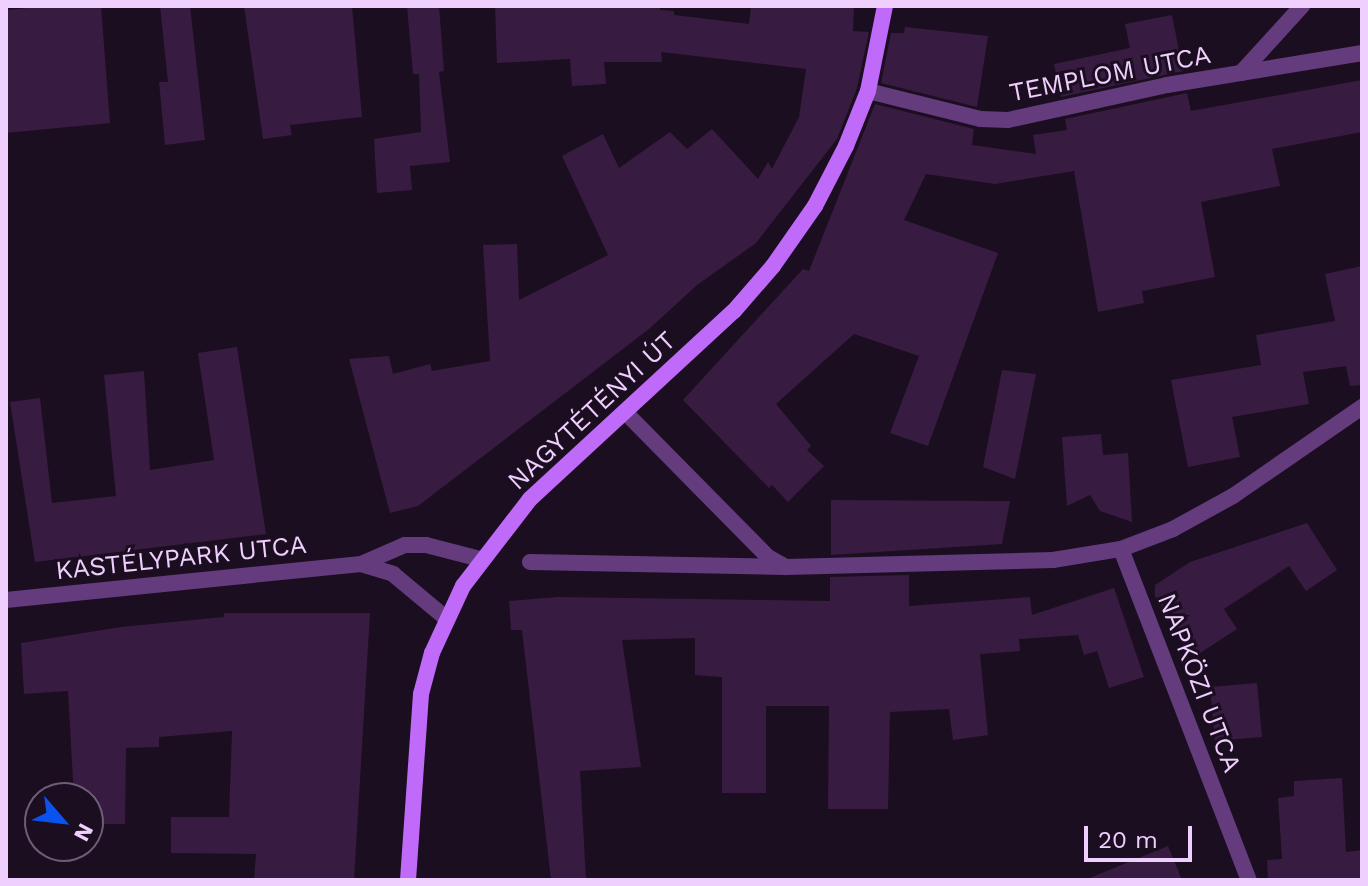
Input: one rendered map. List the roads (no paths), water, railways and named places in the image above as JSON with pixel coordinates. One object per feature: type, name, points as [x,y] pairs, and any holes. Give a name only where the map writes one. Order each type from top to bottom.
[{"type":"main road","name":"NAGYTÉTÉNYI ÚT","points":[[408,880],[421,694],[432,653],[447,619],[480,559],[530,499],[734,311],[773,266],[815,206],[846,146],[868,91],[885,6]]},
{"type":"street","points":[[1241,73],[1302,6]]},
{"type":"street","name":"TEMPLOM UTCA","points":[[868,91],[980,119],[1008,120],[1241,73],[1362,53]]},
{"type":"street","points":[[530,562],[786,567],[1053,560],[1121,549],[1173,529],[1233,496],[1362,407]]},
{"type":"street","points":[[625,412],[768,557],[786,567]]},
{"type":"street","name":"KASTÉLYPARK UTCA","points":[[6,600],[361,564],[405,545],[480,559]]},
{"type":"street","name":"NAPKÖZI UTCA","points":[[1121,549],[1249,880]]},
{"type":"street","name":"KASTÉLYPARK UTCA","points":[[361,564],[393,574],[447,619]]}]
